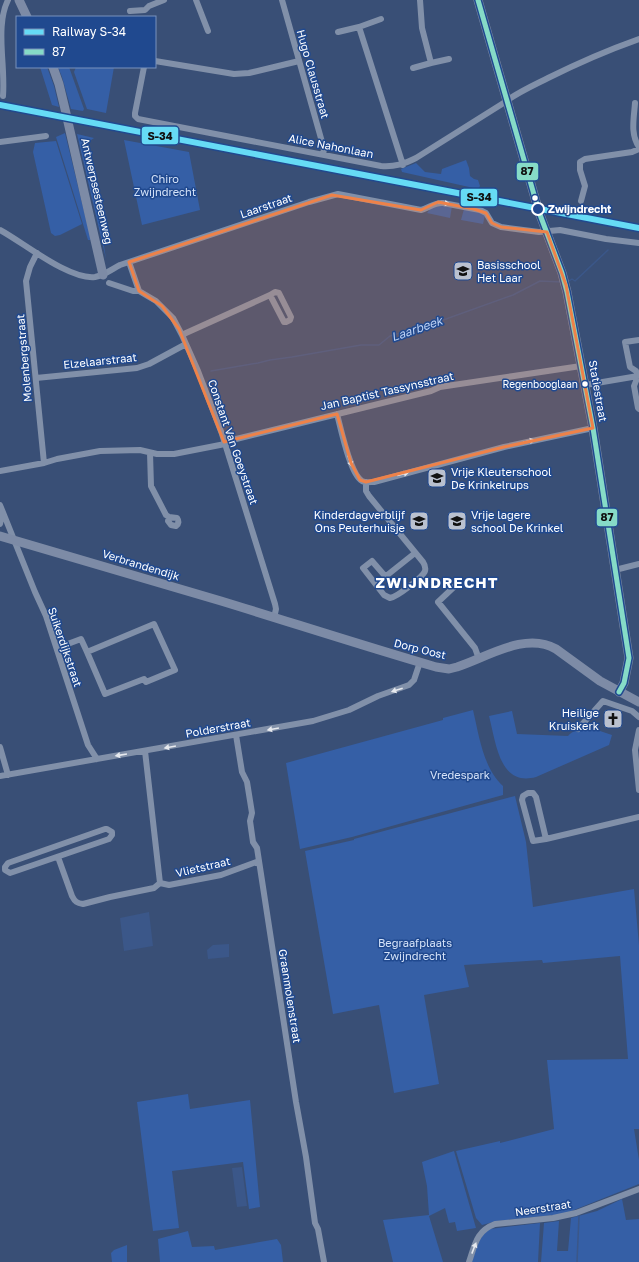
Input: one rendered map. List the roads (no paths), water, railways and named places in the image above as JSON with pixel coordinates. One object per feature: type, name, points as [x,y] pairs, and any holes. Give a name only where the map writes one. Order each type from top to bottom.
[{"type":"street","points":[[3,96],[0,28],[4,6],[8,0]]},
{"type":"street","points":[[19,0],[27,16]]},
{"type":"street","points":[[144,16],[145,10],[149,6],[164,0]]},
{"type":"street","points":[[196,0],[208,31]]},
{"type":"street","name":"Hugo Clausstraat","points":[[282,0],[324,149],[323,155]]},
{"type":"street","points":[[420,0],[422,28],[432,63]]},
{"type":"street","name":"Statiestraat","points":[[478,0],[538,208],[565,282],[585,385],[629,658],[624,683],[619,692]]},
{"type":"street","points":[[130,11],[145,10]]},
{"type":"street","points":[[338,32],[359,27],[381,19]]},
{"type":"street","points":[[359,27],[403,165]]},
{"type":"street","name":"Alice Nahonlaan","points":[[144,68],[135,113],[136,118],[140,120],[392,167],[403,165],[416,158],[513,96],[602,52],[639,39]]},
{"type":"street","points":[[413,68],[449,58]]},
{"type":"street","points":[[156,61],[234,74],[249,73],[299,61]]},
{"type":"street","name":"Antwerpsesteenweg","points":[[53,68],[66,110],[106,279]]},
{"type":"street","points":[[581,201],[585,186],[580,170],[580,162],[585,159],[632,152],[639,148],[634,139],[633,125],[635,103]]},
{"type":"street","points":[[0,142],[46,136]]},
{"type":"street","name":"Laarstraat","points":[[0,230],[37,253],[83,277],[106,279],[114,268],[129,262],[332,195],[343,195],[421,210],[438,202],[480,210],[486,213],[492,223],[501,227],[539,232],[560,230],[606,239],[639,243]]},
{"type":"street","name":"Molenbergstraat","points":[[37,253],[30,267],[26,281],[44,463]]},
{"type":"street","points":[[129,262],[139,291]]},
{"type":"street","name":"Constant Van Goeystraat","points":[[106,279],[133,291],[139,291],[156,301],[167,311],[182,335],[198,371],[224,443],[275,604],[276,610],[274,618]]},
{"type":"street","points":[[182,335],[270,294],[275,292],[279,294],[291,317],[290,320],[284,322],[270,294]]},
{"type":"street","points":[[639,340],[625,342],[630,367],[636,371],[638,376],[634,386],[639,409]]},
{"type":"street","name":"Elzelaarstraat","points":[[36,378],[137,368],[149,364],[186,344]]},
{"type":"street","name":"Jan Baptist Tassynsstraat","points":[[0,471],[100,451],[140,450],[150,453],[174,454],[224,443],[431,391],[440,387],[581,366]]},
{"type":"street","points":[[585,385],[638,376]]},
{"type":"street","points":[[337,414],[351,463],[360,480],[366,482],[376,481],[504,447],[592,428]]},
{"type":"street","points":[[150,453],[151,486],[166,515],[169,517]]},
{"type":"street","points":[[366,482],[367,493],[425,564],[426,570],[422,576],[397,596],[390,598],[386,597],[363,568],[372,561],[385,576]]},
{"type":"street","points":[[0,524],[3,516],[1,507]]},
{"type":"street","name":"Suikerdijkstraat","points":[[1,507],[46,617],[88,745],[98,759]]},
{"type":"street","name":"Verbrandendijk","points":[[0,536],[274,618]]},
{"type":"street","points":[[376,584],[415,553]]},
{"type":"street","points":[[615,570],[639,564]]},
{"type":"street","points":[[454,586],[438,602],[475,648],[479,659]]},
{"type":"street","name":"Dorp Oost","points":[[274,618],[436,667],[449,668],[461,666],[511,646],[540,643],[556,649],[600,681],[639,702]]},
{"type":"street","points":[[57,648],[81,639],[104,694],[144,679],[146,682],[175,670],[154,624],[87,652]]},
{"type":"street","name":"Polderstraat","points":[[0,776],[313,721],[349,710],[378,696],[409,685],[414,680],[420,662]]},
{"type":"street","points":[[578,729],[603,701],[632,711],[639,717]]},
{"type":"street","points":[[639,730],[635,748],[639,790]]},
{"type":"street","name":"Graanmolenstraat","points":[[236,735],[242,772],[246,782],[252,813],[250,821],[252,842],[257,848],[315,1223],[321,1241],[324,1262]]},
{"type":"street","points":[[0,747],[8,775]]},
{"type":"street","points":[[145,751],[160,883]]},
{"type":"street","points":[[546,839],[536,797],[530,793],[525,794],[522,800],[533,842],[546,839],[639,817]]},
{"type":"street","points":[[105,829],[112,832],[109,839],[58,857],[10,873],[5,870],[6,864],[105,829]]},
{"type":"street","name":"Vlietstraat","points":[[58,857],[73,899],[76,902],[83,904],[110,896],[154,888],[160,883],[169,885],[221,875],[259,861]]},
{"type":"street","name":"Neerstraat","points":[[469,1262],[479,1235],[487,1227],[495,1224],[553,1218],[576,1213],[639,1189]]},
{"type":"waterway","name":"Laarbeek","points":[[569,281],[572,279],[575,281],[608,250]]},
{"type":"waterway","name":"Laarbeek","points":[[211,371],[361,345],[379,345],[390,336],[432,324],[513,295],[540,281],[561,282]]},
{"type":"waterway","points":[[577,1262],[579,1216]]},
{"type":"rail line","name":"S-34","points":[[0,105],[639,228]]},
{"type":"place","name":"Zwijndrecht","points":[[538,209]]},
{"type":"place","name":"Basisschool Het Laar","points":[[463,271]]},
{"type":"place","name":"Regenbooglaan","points":[[585,384]]},
{"type":"place","name":"Vrije Kleuterschool De Krinkelrups","points":[[437,478]]},
{"type":"place","name":"Kinderdagverblijf Ons Peuterhuisje","points":[[419,521]]},
{"type":"place","name":"Vrije lagere school De Krinkel","points":[[457,521]]},
{"type":"place","name":"Heilige Kruiskerk","points":[[613,719]]},
{"type":"district","name":"ZWIJNDRECHT","points":[[437,583]]},
{"type":"park label","name":"Chiro Zwijndrecht","points":[[165,185]]},
{"type":"park label","name":"Vredespark","points":[[460,775]]},
{"type":"park label","name":"Begraafplaats Zwijndrecht","points":[[415,949]]}]
